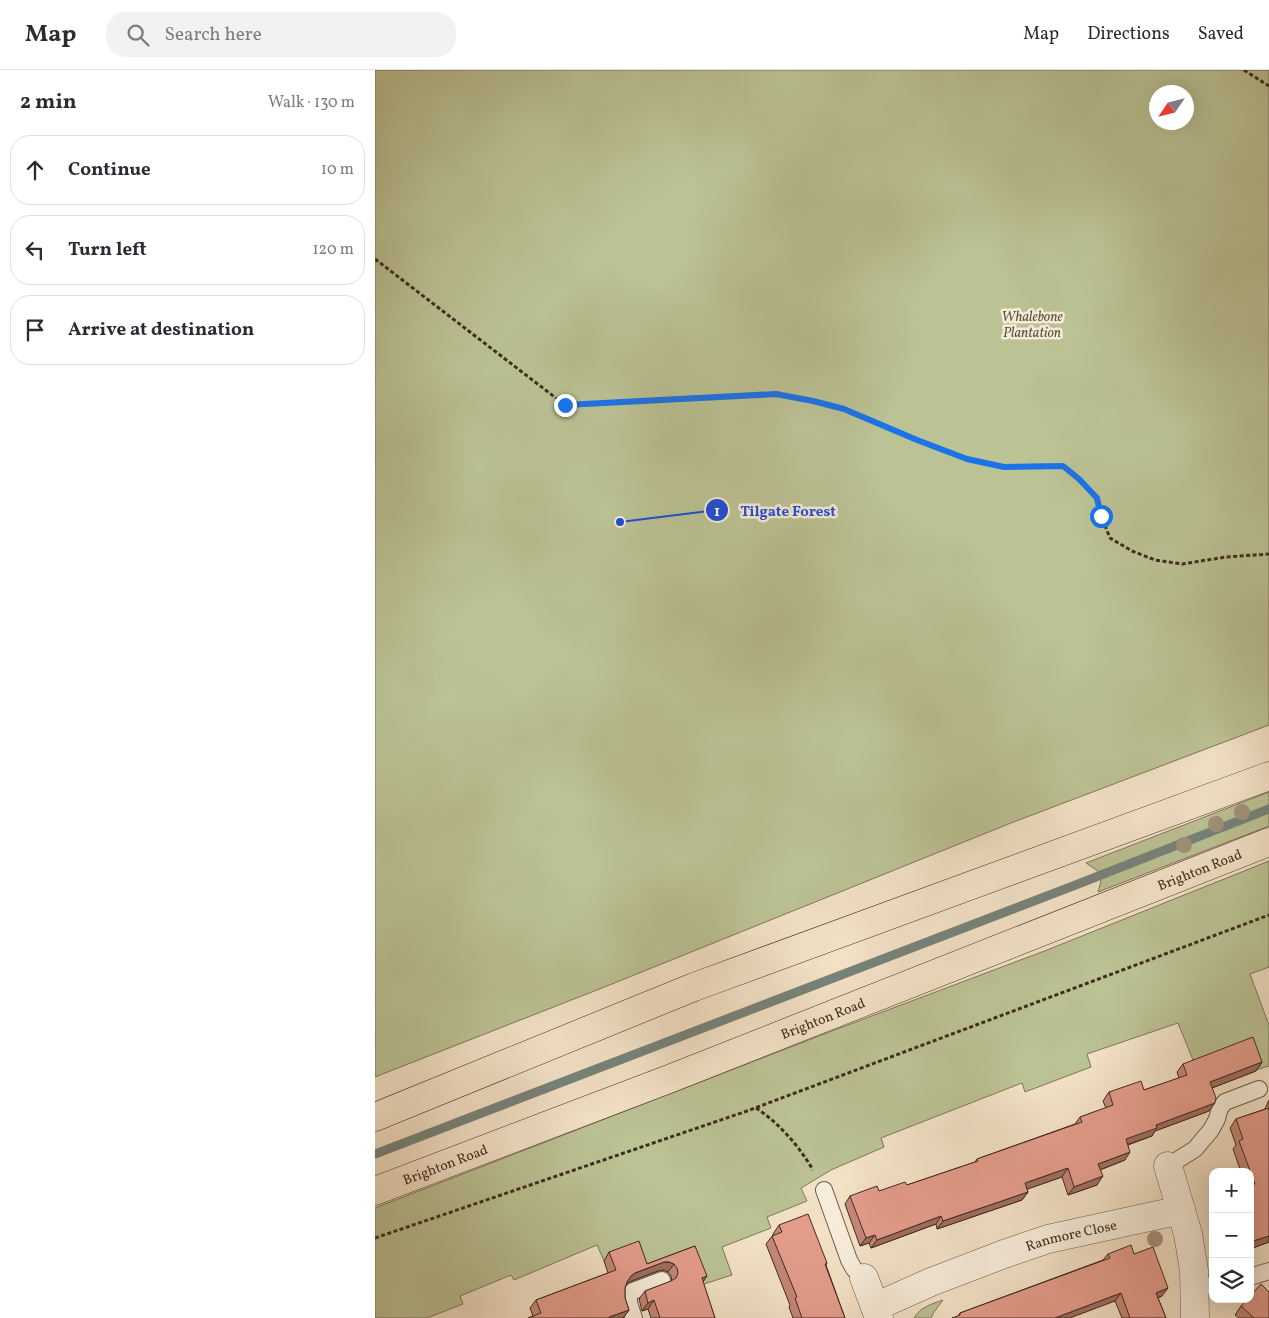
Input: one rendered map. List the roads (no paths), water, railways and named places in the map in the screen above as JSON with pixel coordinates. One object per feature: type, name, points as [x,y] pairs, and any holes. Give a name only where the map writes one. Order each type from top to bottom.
[{"type":"main road","points":[[375,1117],[694,987],[1269,776]]},
{"type":"main road","name":"Brighton Road","points":[[375,1191],[669,1078],[1269,842]]},
{"type":"street","points":[[1168,1166],[1192,1252],[1194,1270],[1204,1286],[1195,1318]]},
{"type":"street","name":"Ranmore Close","points":[[877,1313],[939,1279],[1048,1239],[1181,1210]]},
{"type":"street","points":[[864,1278],[877,1313]]},
{"type":"lane","points":[[1168,1166],[1195,1149],[1211,1130],[1220,1108],[1225,1102],[1259,1089]]},
{"type":"lane","points":[[824,1190],[849,1260],[854,1269],[864,1278]]},
{"type":"lane","points":[[1254,1276],[1269,1271]]},
{"type":"lane","points":[[634,1318],[629,1303],[629,1296],[633,1291],[662,1280]]},
{"type":"waterway","points":[[375,1154],[1269,809]]},
{"type":"place","name":"Tilgate Forest","points":[[620,522]]},
{"type":"park label","name":"Whalebone Plantation","points":[[1032,324]]}]
